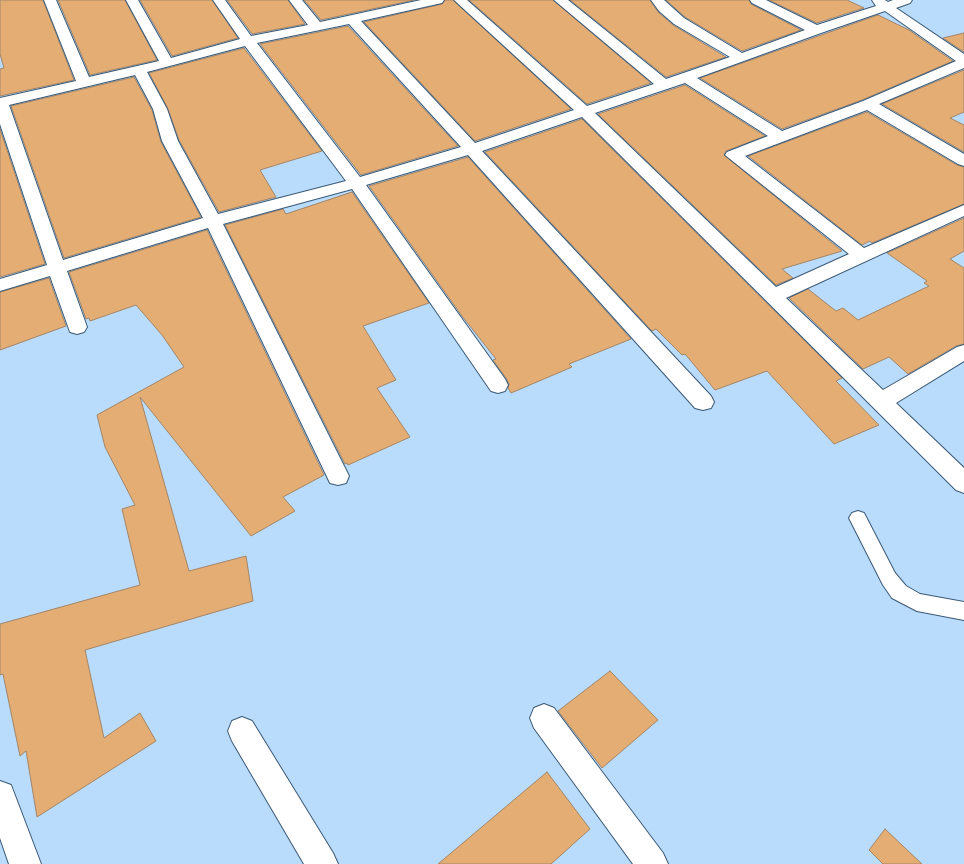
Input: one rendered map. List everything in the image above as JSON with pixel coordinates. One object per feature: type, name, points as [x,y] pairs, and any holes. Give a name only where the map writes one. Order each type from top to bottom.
[{"type":"street","points":[[50,0],[84,83]]},
{"type":"street","points":[[132,0],[167,63]]},
{"type":"street","points":[[219,0],[248,41],[356,184],[498,385]]},
{"type":"street","points":[[294,0],[318,28]]},
{"type":"street","points":[[376,0],[386,11]]},
{"type":"street","points":[[77,327],[0,102],[139,70],[248,41],[318,28],[438,0]]},
{"type":"street","points":[[460,0],[584,111],[964,482]]},
{"type":"street","points":[[560,0],[664,85]]},
{"type":"street","points":[[657,0],[679,21],[741,58]]},
{"type":"street","points":[[756,0],[816,30]]},
{"type":"street","points":[[0,285],[214,221],[356,184],[472,149],[741,58],[816,30],[881,3],[906,0]]},
{"type":"street","points":[[863,256],[733,155],[868,104],[964,63],[963,60],[957,55],[881,3]]},
{"type":"street","points":[[352,19],[703,402]]},
{"type":"street","points":[[139,70],[160,109],[170,141],[214,221],[338,476]]},
{"type":"street","points":[[686,77],[780,137]]},
{"type":"street","points":[[868,104],[964,161]]},
{"type":"street","points":[[773,296],[964,210]]},
{"type":"street","points":[[881,401],[964,352]]},
{"type":"street","points":[[544,718],[652,864]]},
{"type":"street","points":[[242,731],[322,864]]},
{"type":"street","points":[[0,796],[24,864]]},
{"type":"lane","points":[[858,518],[889,579],[899,592],[917,602],[964,611]]},
{"type":"building","points":[[0,0],[43,0],[74,80],[0,96],[0,69],[4,68],[0,54]]},
{"type":"building","points":[[58,0],[125,0],[157,60],[90,75]]},
{"type":"building","points":[[140,0],[212,0],[238,38],[172,56]]},
{"type":"building","points":[[227,0],[288,0],[305,24],[252,34]]},
{"type":"building","points":[[304,0],[414,0],[321,20]]},
{"type":"building","points":[[445,0],[453,0],[571,109],[475,141],[364,22],[442,4]]},
{"type":"building","points":[[469,0],[553,0],[651,83],[587,104]]},
{"type":"building","points":[[570,0],[650,0],[658,12],[673,25],[726,57],[666,77]]},
{"type":"building","points":[[666,0],[749,0],[751,4],[801,30],[742,51],[685,17]]},
{"type":"building","points":[[769,0],[847,0],[864,8],[817,23]]},
{"type":"building","points":[[878,15],[909,30],[953,61],[862,100],[782,129],[700,78]]},
{"type":"building","points":[[348,26],[458,146],[361,175],[260,44]]},
{"type":"building","points":[[964,33],[964,52],[943,38]]},
{"type":"building","points":[[244,48],[322,151],[260,170],[276,197],[219,212],[179,140],[168,109],[149,73]]},
{"type":"building","points":[[964,70],[964,112],[950,118],[964,125],[964,152],[882,104]]},
{"type":"building","points":[[134,77],[152,110],[161,142],[201,217],[64,258],[11,106]]},
{"type":"building","points":[[685,85],[765,136],[726,151],[724,155],[842,251],[782,269],[793,278],[776,285],[598,114]]},
{"type":"building","points":[[867,112],[957,165],[964,167],[964,204],[872,243],[870,241],[862,245],[748,156]]},
{"type":"building","points":[[582,119],[842,378],[836,381],[879,425],[834,444],[767,371],[715,390],[685,354],[682,355],[656,329],[652,331],[485,152]]},
{"type":"building","points":[[0,129],[45,264],[0,277]]},
{"type":"building","points":[[468,157],[631,339],[569,364],[572,367],[511,393],[508,388],[509,384],[506,378],[493,360],[496,359],[462,316],[369,186]]},
{"type":"building","points":[[352,192],[429,303],[363,326],[396,380],[377,388],[410,437],[348,465],[347,463],[345,464],[225,225],[283,209],[286,214]]},
{"type":"building","points":[[964,218],[964,251],[950,259],[964,268],[964,344],[956,346],[908,374],[889,357],[863,369],[789,298],[808,289],[836,311],[843,308],[858,320],[929,286],[924,283],[927,281],[887,253]]},
{"type":"building","points":[[207,230],[324,475],[283,497],[295,511],[251,536],[140,397],[189,571],[246,556],[253,601],[85,650],[104,738],[140,713],[156,741],[37,817],[26,751],[20,756],[3,674],[0,675],[0,624],[140,585],[122,509],[135,505],[105,447],[97,415],[184,367],[162,335],[136,305],[90,321],[89,318],[86,319],[69,272]]},
{"type":"building","points":[[49,278],[66,326],[0,350],[0,292]]},
{"type":"building","points":[[610,671],[658,720],[602,768],[558,711]]},
{"type":"building","points":[[547,772],[590,829],[551,864],[438,864]]},
{"type":"building","points":[[885,829],[922,864],[883,864],[869,850]]}]
